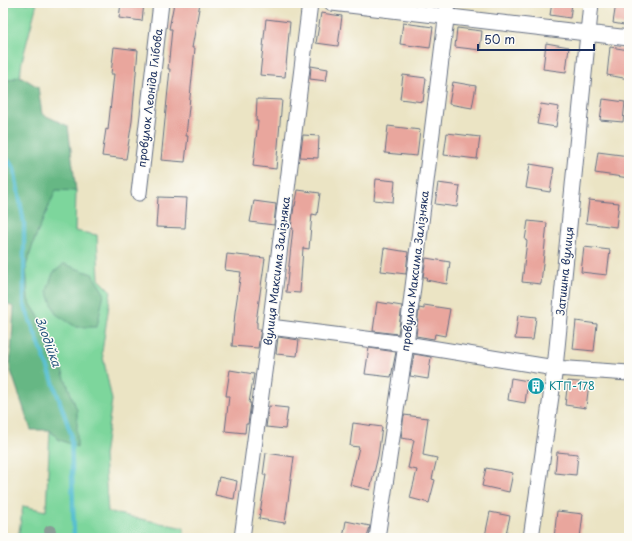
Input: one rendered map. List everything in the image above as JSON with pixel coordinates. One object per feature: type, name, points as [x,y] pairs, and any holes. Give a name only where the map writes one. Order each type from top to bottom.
[{"type":"street","name":"провулок Леоніда Глібова","points":[[139,193],[161,3]]},
{"type":"street","name":"вулиця Максима Залізняка","points":[[242,538],[310,3]]},
{"type":"street","points":[[332,3],[447,10],[588,33],[629,38]]},
{"type":"street","name":"Затишна вулиця","points":[[531,538],[555,368],[591,3]]},
{"type":"street","name":"провулок Максима Залізняка","points":[[377,538],[406,344],[447,10]]},
{"type":"street","points":[[270,327],[406,344],[555,368],[629,373]]},
{"type":"green space","points":[[3,3],[37,3],[22,61],[20,76],[3,82]]},
{"type":"green space","points":[[20,76],[38,87],[42,114],[68,126],[76,191],[56,190],[35,238],[26,266],[28,300],[46,328],[77,410],[77,447],[58,439],[50,430],[31,430],[10,368],[14,308],[3,300],[3,82]]},
{"type":"green space","points":[[56,189],[76,191],[75,231],[97,235],[99,279],[111,291],[102,352],[112,400],[104,456],[108,512],[184,528],[183,538],[18,538],[23,506],[46,511],[50,430],[58,439],[77,446],[46,328],[28,300],[26,266],[35,238]]},
{"type":"green space","points":[[64,264],[92,274],[104,293],[97,327],[76,327],[56,314],[47,291],[53,273]]},
{"type":"building","points":[[121,3],[144,3],[142,21],[119,18]]},
{"type":"building","points":[[174,3],[200,3],[192,48],[195,48],[186,136],[188,136],[185,162],[161,160],[170,69],[168,69],[172,29],[169,29]]},
{"type":"building","points":[[552,3],[572,3],[570,18],[550,15]]},
{"type":"building","points":[[616,3],[629,3],[629,26],[613,23]]},
{"type":"building","points":[[321,13],[342,16],[338,46],[316,43]]},
{"type":"building","points":[[266,19],[290,22],[285,77],[260,75]]},
{"type":"building","points":[[403,23],[433,27],[430,48],[400,44]]},
{"type":"building","points":[[457,28],[482,31],[480,50],[455,47]]},
{"type":"building","points":[[546,43],[569,47],[566,72],[543,69]]},
{"type":"building","points":[[114,47],[138,50],[132,121],[126,159],[102,156],[106,129],[108,130],[114,74],[111,74]]},
{"type":"building","points":[[610,47],[629,50],[629,79],[607,75]]},
{"type":"building","points":[[311,66],[328,69],[326,81],[310,79]]},
{"type":"building","points":[[403,75],[426,78],[423,102],[400,99]]},
{"type":"building","points":[[453,82],[476,86],[472,108],[449,104]]},
{"type":"building","points":[[257,99],[282,100],[276,169],[253,166],[258,121],[256,121]]},
{"type":"building","points":[[603,99],[625,102],[623,122],[600,120]]},
{"type":"building","points":[[541,104],[559,107],[556,127],[537,124]]},
{"type":"building","points":[[388,126],[420,130],[417,156],[385,153]]},
{"type":"building","points":[[447,133],[480,137],[477,159],[444,155]]},
{"type":"building","points":[[303,135],[319,136],[318,158],[300,157]]},
{"type":"building","points":[[598,152],[629,156],[629,178],[595,173]]},
{"type":"building","points":[[530,164],[554,168],[550,192],[526,188]]},
{"type":"building","points":[[376,179],[395,181],[393,202],[374,200]]},
{"type":"building","points":[[438,183],[460,186],[457,207],[435,204]]},
{"type":"building","points":[[298,190],[320,193],[317,215],[312,214],[309,249],[303,248],[300,293],[286,292],[293,228],[291,228]]},
{"type":"building","points":[[158,197],[187,198],[185,228],[156,227]]},
{"type":"building","points":[[589,200],[619,203],[616,227],[586,223]]},
{"type":"building","points":[[254,201],[276,204],[274,225],[250,222]]},
{"type":"building","points":[[528,221],[547,223],[541,284],[522,282]]},
{"type":"building","points":[[584,247],[610,250],[607,275],[581,272]]},
{"type":"building","points":[[384,248],[408,252],[406,274],[381,271]]},
{"type":"building","points":[[227,254],[265,258],[256,322],[257,329],[261,329],[258,348],[232,346],[241,272],[225,270]]},
{"type":"building","points":[[426,258],[450,262],[447,284],[426,280],[427,277],[423,277]]},
{"type":"building","points":[[377,302],[402,306],[398,334],[373,331]]},
{"type":"building","points":[[424,305],[450,309],[445,336],[435,334],[434,339],[416,336],[419,308],[424,309]]},
{"type":"building","points":[[518,315],[536,317],[533,340],[515,339]]},
{"type":"building","points":[[576,321],[597,324],[594,351],[573,349]]},
{"type":"building","points":[[278,337],[299,340],[297,356],[276,354]]},
{"type":"building","points":[[369,348],[396,352],[391,377],[365,374]]},
{"type":"building","points":[[414,354],[431,357],[428,379],[410,376]]},
{"type":"building","points":[[230,370],[254,374],[249,403],[251,403],[248,424],[246,424],[245,433],[225,431],[229,396],[226,396]]},
{"type":"building","points":[[511,378],[528,381],[525,403],[508,400]]},
{"type":"building","points":[[568,381],[589,383],[586,408],[565,405]]},
{"type":"building","points":[[269,406],[288,408],[285,429],[266,427]]},
{"type":"building","points":[[404,415],[428,418],[423,455],[437,458],[432,479],[435,480],[429,503],[410,498],[417,470],[408,468],[414,440],[401,438]]},
{"type":"building","points":[[353,423],[382,427],[378,456],[370,490],[350,485],[359,447],[350,446]]},
{"type":"building","points":[[557,452],[578,454],[576,475],[555,473]]},
{"type":"building","points":[[266,453],[294,457],[285,523],[259,519],[266,475],[263,475]]},
{"type":"building","points":[[486,468],[513,473],[509,492],[482,486]]},
{"type":"building","points":[[219,477],[237,481],[234,499],[215,495]]},
{"type":"building","points":[[557,511],[583,514],[580,538],[554,538]]},
{"type":"building","points":[[490,512],[510,516],[505,538],[485,536]]},
{"type":"building","points":[[346,521],[370,526],[367,538],[343,538]]},
{"type":"waterway","name":"Злодійка","points":[[3,154],[14,168],[24,223],[24,304],[71,434],[74,538]]},
{"type":"place","name":"КТП-178","points":[[536,386]]}]
